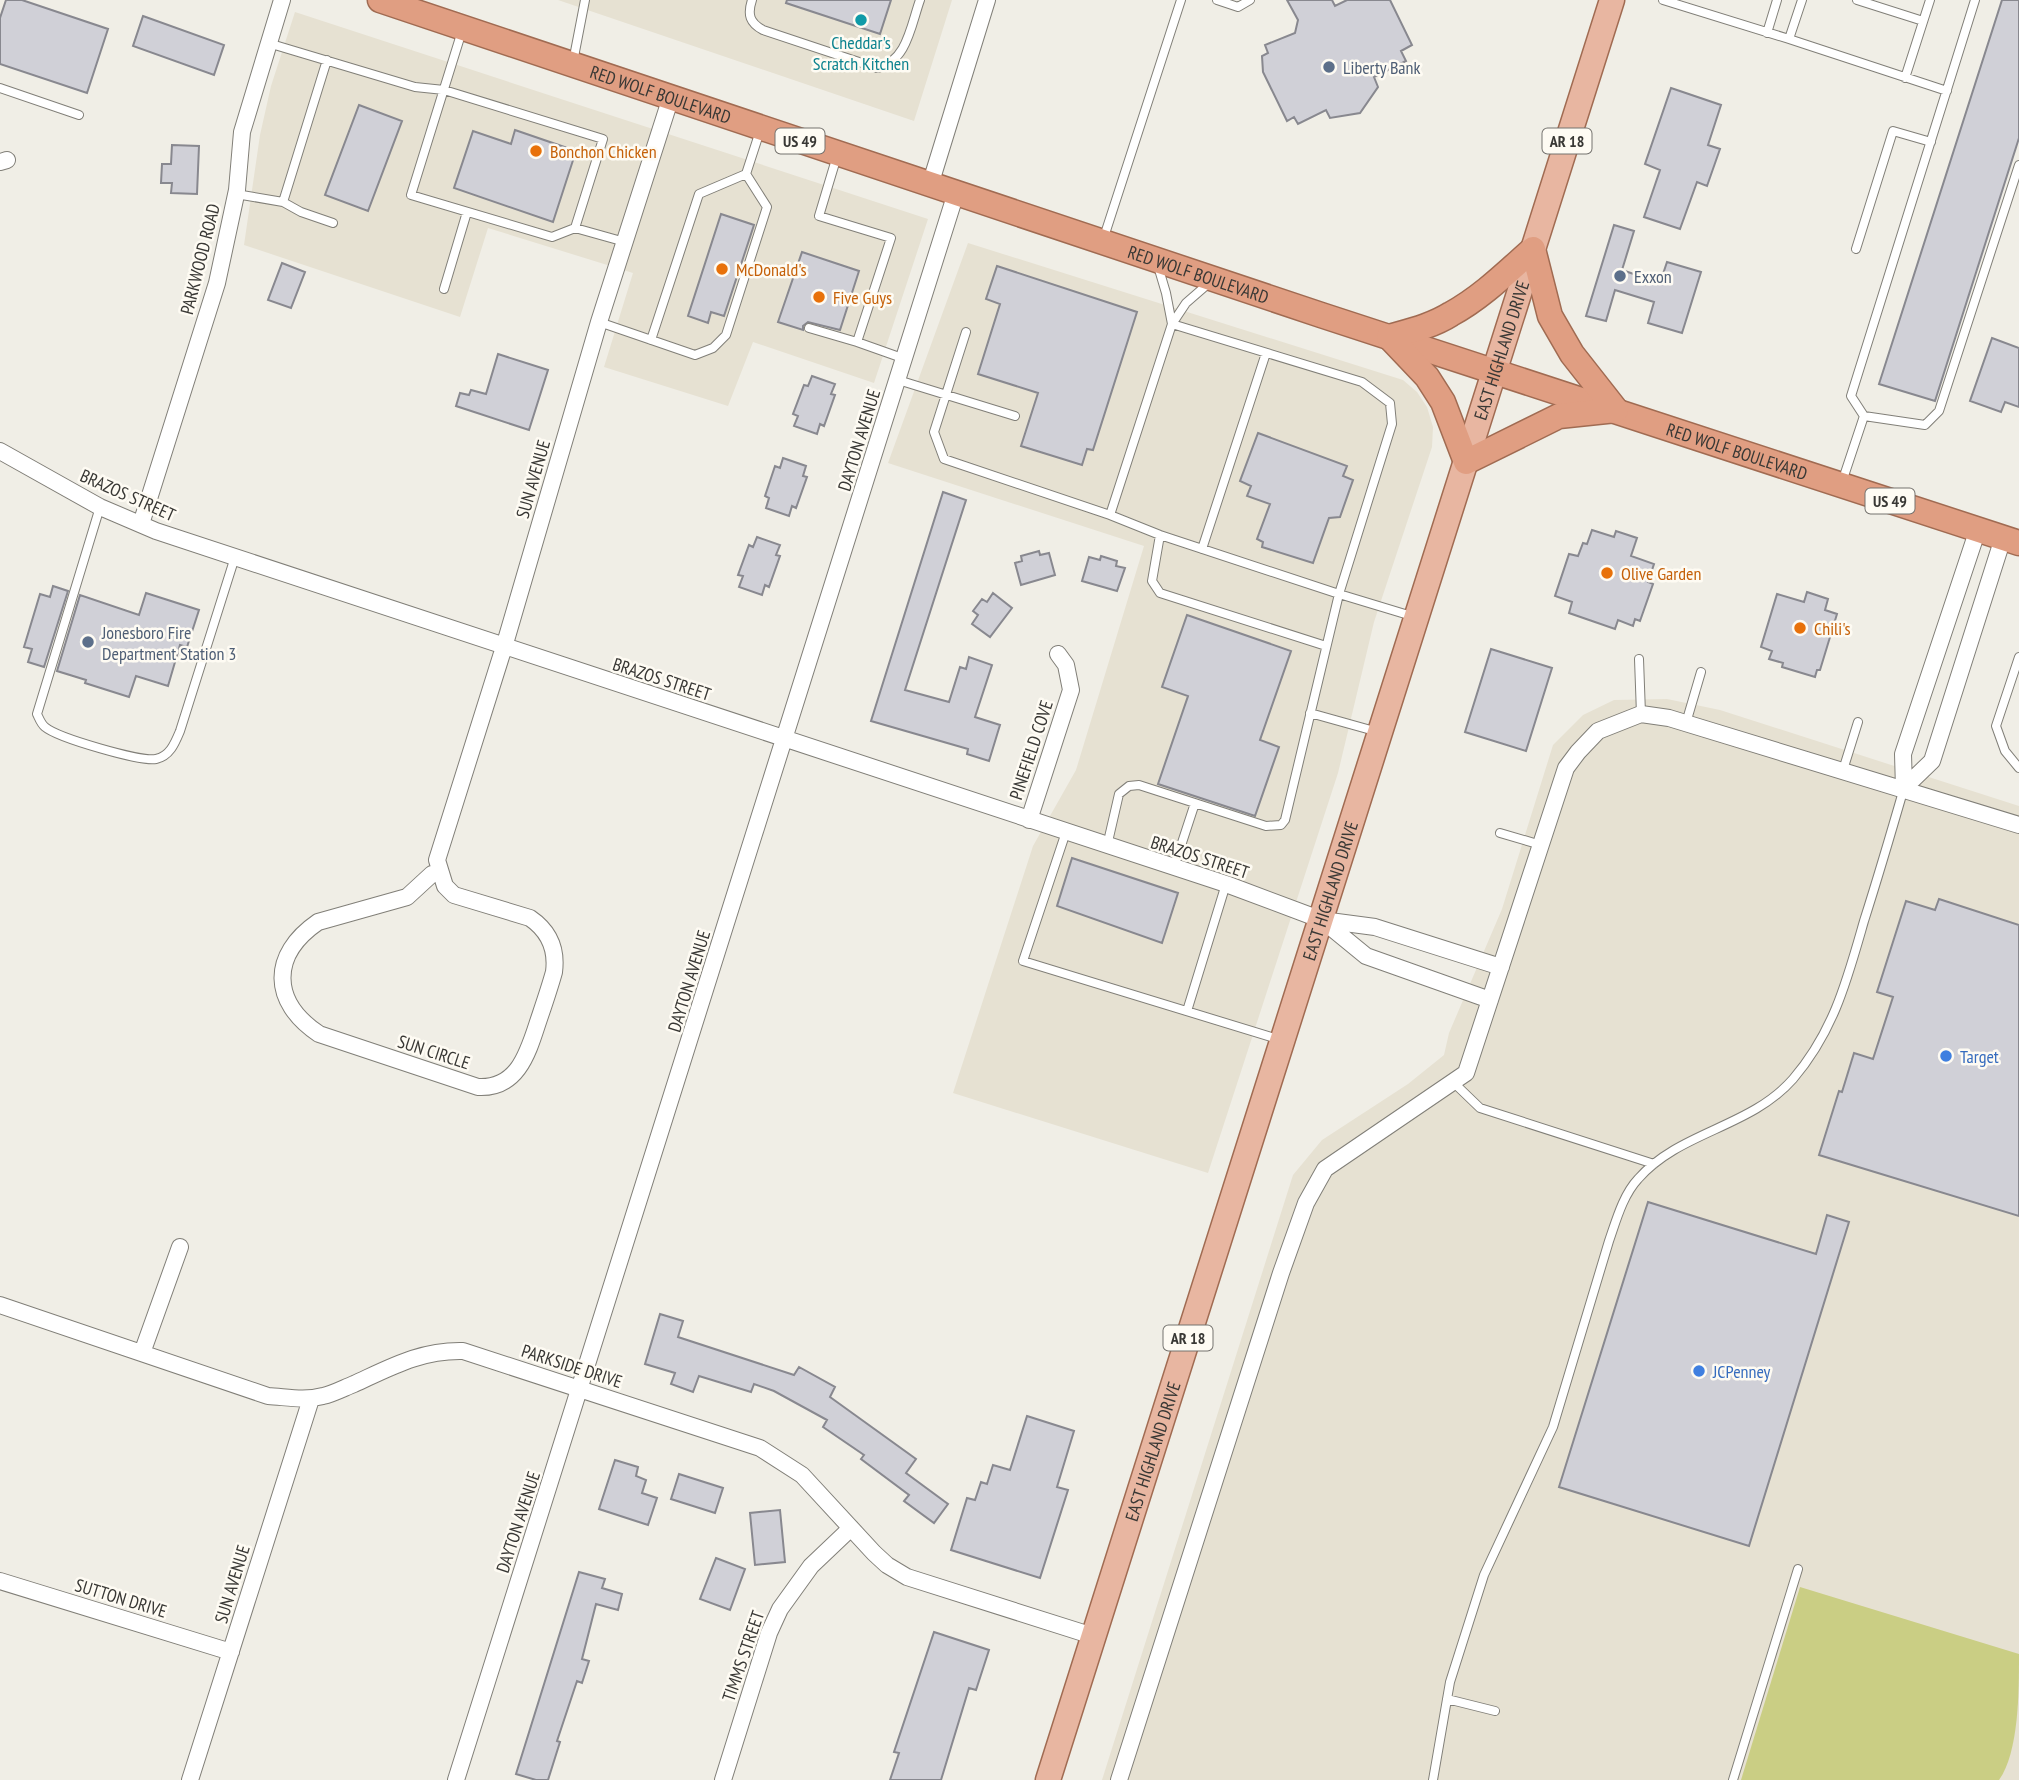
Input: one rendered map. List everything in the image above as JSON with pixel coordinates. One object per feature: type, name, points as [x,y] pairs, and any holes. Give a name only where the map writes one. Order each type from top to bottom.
[{"type":"highway","name":"RED WOLF BOULEVARD","points":[[380,0],[1213,279],[2011,540]]},
{"type":"highway","points":[[1533,249],[1550,316],[1572,355],[1616,410],[1559,416],[1466,462],[1443,402],[1427,377],[1389,337],[1429,325],[1450,315],[1480,296],[1533,249]]},
{"type":"main road","name":"EAST HIGHLAND DRIVE","points":[[1048,1780],[1612,0]]},
{"type":"street","name":"PARKWOOD ROAD","points":[[141,524],[217,283],[236,194],[242,132],[282,0]]},
{"type":"street","points":[[930,185],[987,0]]},
{"type":"street","name":"SUN AVENUE","points":[[441,873],[437,860],[599,323],[671,97]]},
{"type":"street","name":"DAYTON AVENUE","points":[[456,1780],[956,193]]},
{"type":"street","name":"BRAZOS STREET","points":[[0,451],[100,508],[234,557],[1226,884],[1322,920]]},
{"type":"street","points":[[1904,788],[1903,754],[1978,529]]},
{"type":"street","points":[[1904,788],[1932,761],[2011,540]]},
{"type":"street","name":"PINEFIELD COVE","points":[[1028,820],[1071,690],[1066,665],[1058,654]]},
{"type":"street","points":[[1121,1779],[1306,1203],[1325,1169],[1466,1073],[1566,768],[1578,752],[1598,731],[1641,714],[1669,718],[2019,825]]},
{"type":"street","name":"SUN CIRCLE","points":[[441,873],[445,886],[454,895],[530,918],[541,925],[552,941],[556,960],[554,972],[526,1059],[515,1074],[498,1085],[478,1087],[319,1034],[302,1023],[285,996],[282,977],[285,960],[293,944],[312,926],[407,897],[432,874],[441,873]]},
{"type":"street","points":[[1322,920],[1375,927],[1501,967]]},
{"type":"street","points":[[1322,920],[1366,956],[1490,1000]]},
{"type":"street","points":[[142,1353],[180,1247]]},
{"type":"street","name":"PARKSIDE DRIVE","points":[[0,1305],[268,1396],[310,1399],[326,1396],[406,1360],[441,1351],[463,1351],[714,1432],[769,1453],[802,1475],[887,1565],[907,1577],[1093,1636]]},
{"type":"street","name":"SUN AVENUE","points":[[190,1780],[310,1399]]},
{"type":"street","name":"TIMMS STREET","points":[[723,1780],[769,1633],[780,1609],[811,1566],[851,1528]]},
{"type":"street","name":"SUTTON DRIVE","points":[[0,1581],[231,1651]]},
{"type":"lane","points":[[572,65],[585,0]]},
{"type":"lane","points":[[752,0],[749,16],[754,25],[877,68],[887,66],[896,59],[905,46],[920,0]]},
{"type":"lane","points":[[1102,242],[1181,0]]},
{"type":"lane","points":[[1217,0],[1238,6],[1250,0]]},
{"type":"lane","points":[[1663,0],[1947,91]]},
{"type":"lane","points":[[1767,33],[1777,0]]},
{"type":"lane","points":[[1789,39],[1802,0]]},
{"type":"lane","points":[[1857,0],[1923,21]]},
{"type":"lane","points":[[1905,78],[1930,0]]},
{"type":"lane","points":[[1841,485],[1864,416],[1852,396],[1975,0]]},
{"type":"lane","points":[[463,28],[411,195],[552,237],[575,228],[625,242]]},
{"type":"lane","points":[[268,43],[415,87],[444,90],[603,139],[575,228]]},
{"type":"lane","points":[[283,201],[327,60]]},
{"type":"lane","points":[[0,88],[79,115]]},
{"type":"lane","points":[[651,340],[699,194],[746,174],[761,127]]},
{"type":"lane","points":[[1856,249],[1893,131],[1931,142]]},
{"type":"lane","points":[[838,153],[819,216],[891,238],[857,342]]},
{"type":"lane","points":[[1864,416],[1925,425],[1939,411],[2019,165]]},
{"type":"lane","points":[[599,323],[695,355],[713,348],[726,335],[767,207],[746,174]]},
{"type":"lane","points":[[236,194],[283,201],[301,212],[333,223]]},
{"type":"lane","points":[[444,289],[467,212]]},
{"type":"lane","points":[[1156,260],[1172,324]]},
{"type":"lane","points":[[1110,515],[1172,324],[1186,303],[1213,279]]},
{"type":"lane","points":[[1107,846],[1119,794],[1129,786],[1139,785],[1266,826],[1281,825],[1285,820],[1339,594],[1392,424],[1390,403],[1362,383],[1172,324]]},
{"type":"lane","points":[[809,328],[905,359]]},
{"type":"lane","points":[[967,332],[934,432],[944,459],[1110,515],[1160,535],[1417,617]]},
{"type":"lane","points":[[1202,549],[1266,353]]},
{"type":"lane","points":[[898,380],[1015,416]]},
{"type":"lane","points":[[100,508],[37,714],[43,726],[59,735],[144,760],[159,759],[172,750],[234,557]]},
{"type":"lane","points":[[1160,535],[1152,581],[1160,593],[1326,646]]},
{"type":"lane","points":[[2019,657],[1996,726],[2005,751],[2019,768]]},
{"type":"lane","points":[[1639,659],[1641,714]]},
{"type":"lane","points":[[1686,723],[1701,672]]},
{"type":"lane","points":[[1310,713],[1381,733]]},
{"type":"lane","points":[[1843,770],[1858,722]]},
{"type":"lane","points":[[1433,1780],[1450,1682],[1484,1575],[1553,1427],[1619,1212],[1636,1181],[1654,1164],[1672,1150],[1753,1112],[1791,1081],[1819,1045],[1839,1006],[1904,788]]},
{"type":"lane","points":[[1174,868],[1195,803]]},
{"type":"lane","points":[[1066,832],[1023,961],[1284,1041]]},
{"type":"lane","points":[[1500,833],[1541,845]]},
{"type":"lane","points":[[1187,1012],[1226,884]]},
{"type":"lane","points":[[1453,1082],[1480,1108],[1654,1164]]},
{"type":"lane","points":[[1733,1780],[1798,1569]]},
{"type":"lane","points":[[1447,1699],[1495,1711]]},
{"type":"shaded area","points":[[558,0],[952,0],[914,121]]},
{"type":"shaded area","points":[[295,12],[928,219],[874,383],[753,342],[728,406],[604,367],[633,273],[488,228],[460,317],[244,245],[260,135],[271,86]]},
{"type":"shaded area","points":[[968,243],[1403,380],[1417,392],[1427,407],[1433,427],[1432,447],[1374,622],[1338,773],[1208,1173],[953,1093],[1033,846],[1076,770],[1144,546],[888,463]]},
{"type":"shaded area","points":[[1667,699],[1720,710],[2019,806],[2019,1780],[1102,1780],[1293,1175],[1322,1140],[1408,1084],[1444,1055],[1449,1033],[1502,909],[1553,745],[1583,715],[1614,700]]},
{"type":"green space","points":[[1800,1587],[2019,1654],[2014,1738],[2006,1768],[1999,1780],[1741,1780]]},
{"type":"building","points":[[6,0],[22,0],[108,29],[87,93],[0,64],[0,18]]},
{"type":"building","name":"Cheddar's Scratch Kitchen","points":[[787,0],[891,0],[880,34],[786,3]]},
{"type":"building","name":"Liberty Bank","points":[[1287,0],[1332,0],[1335,6],[1347,0],[1390,0],[1412,45],[1401,51],[1406,61],[1374,77],[1378,87],[1360,113],[1330,118],[1326,110],[1298,124],[1294,117],[1287,121],[1263,72],[1262,56],[1268,53],[1265,45],[1295,33],[1298,20]]},
{"type":"building","points":[[2002,0],[2019,0],[2019,138],[1935,401],[1879,384]]},
{"type":"building","points":[[143,16],[224,45],[214,75],[133,46]]},
{"type":"building","points":[[1671,88],[1721,105],[1708,145],[1720,149],[1707,186],[1697,182],[1680,229],[1644,217],[1660,170],[1645,164]]},
{"type":"building","points":[[359,105],[402,121],[368,211],[325,195]]},
{"type":"building","points":[[515,130],[576,151],[553,222],[454,188],[473,131],[511,144]]},
{"type":"building","points":[[172,145],[199,146],[197,194],[171,193],[172,183],[161,183],[162,164],[171,164]]},
{"type":"building","name":"McDonald's","points":[[721,214],[754,225],[724,316],[711,312],[708,323],[688,316]]},
{"type":"building","points":[[1614,225],[1634,231],[1622,270],[1660,283],[1667,262],[1701,272],[1682,333],[1648,323],[1654,302],[1615,290],[1606,321],[1586,316]]},
{"type":"building","name":"Five Guys","points":[[802,252],[859,271],[840,330],[808,322],[803,326],[803,330],[778,322]]},
{"type":"building","points":[[282,263],[305,272],[291,308],[268,300]]},
{"type":"building","points":[[997,266],[1137,312],[1093,450],[1087,449],[1082,465],[1021,446],[1038,393],[978,374],[1000,304],[986,299]]},
{"type":"building","points":[[1992,338],[2019,348],[2019,407],[2005,402],[2001,412],[1970,401]]},
{"type":"building","points":[[498,354],[548,370],[529,430],[456,406],[460,393],[469,395],[471,390],[486,394]]},
{"type":"building","points":[[812,376],[835,384],[831,394],[835,395],[824,426],[820,424],[817,434],[794,426],[798,416],[793,414],[804,385],[808,386]]},
{"type":"building","points":[[1258,433],[1347,466],[1343,476],[1353,480],[1340,517],[1329,518],[1313,563],[1262,547],[1263,542],[1257,539],[1270,504],[1247,496],[1251,486],[1240,481]]},
{"type":"building","points":[[783,458],[806,466],[803,476],[807,477],[796,508],[792,506],[789,516],[766,508],[769,498],[765,496],[775,466],[780,468]]},
{"type":"building","points":[[943,492],[966,500],[905,690],[949,702],[960,667],[966,669],[969,657],[992,665],[975,717],[1000,725],[989,761],[967,754],[968,749],[871,721]]},
{"type":"building","name":"Olive Garden","points":[[1592,530],[1614,537],[1616,531],[1637,538],[1631,556],[1654,564],[1648,582],[1653,584],[1640,621],[1635,619],[1633,626],[1618,620],[1615,629],[1569,613],[1572,602],[1555,596],[1569,554],[1578,556],[1583,543],[1587,544]]},
{"type":"building","points":[[757,537],[780,545],[776,555],[780,556],[769,587],[765,585],[762,595],[739,587],[743,576],[738,575],[749,545],[753,547]]},
{"type":"building","points":[[1039,551],[1040,555],[1049,553],[1055,575],[1021,585],[1015,563],[1022,561],[1021,556]]},
{"type":"building","points":[[1101,556],[1117,561],[1116,566],[1125,568],[1117,591],[1082,581],[1089,557],[1100,560]]},
{"type":"building","points":[[53,586],[68,591],[44,667],[28,662],[32,649],[24,647],[40,594],[50,597]]},
{"type":"building","name":"Chili's","points":[[1807,592],[1828,599],[1825,610],[1837,614],[1820,670],[1817,670],[1815,677],[1782,667],[1783,663],[1769,659],[1772,651],[1761,647],[1777,594],[1804,602]]},
{"type":"building","name":"Jonesboro Fire Department Station 3","points":[[146,593],[199,610],[187,647],[180,645],[168,686],[136,676],[129,697],[57,671],[80,595],[139,615]]},
{"type":"building","points":[[993,593],[1012,608],[990,637],[972,624],[978,615],[973,611],[982,599],[987,602]]},
{"type":"building","points":[[1187,615],[1291,651],[1260,740],[1279,747],[1255,816],[1158,784],[1188,696],[1162,687]]},
{"type":"building","points":[[1491,649],[1552,668],[1526,751],[1465,732]]},
{"type":"building","points":[[1072,858],[1178,893],[1162,943],[1057,906]]},
{"type":"building","name":"Target","points":[[1939,899],[2019,925],[2019,1216],[1819,1155],[1854,1053],[1873,1059],[1893,997],[1877,992],[1906,901],[1935,910]]},
{"type":"building","name":"JCPenney","points":[[1648,1202],[1816,1254],[1827,1215],[1849,1222],[1749,1546],[1559,1487]]},
{"type":"building","points":[[660,1314],[683,1321],[678,1337],[794,1375],[799,1367],[835,1387],[830,1397],[916,1459],[906,1473],[948,1504],[934,1523],[904,1501],[909,1495],[861,1459],[864,1455],[823,1427],[827,1420],[774,1391],[754,1384],[751,1392],[699,1376],[693,1392],[671,1384],[675,1373],[645,1364]]},
{"type":"building","points":[[1027,1416],[1074,1431],[1057,1487],[1068,1490],[1040,1578],[951,1550],[967,1498],[975,1500],[981,1482],[987,1484],[993,1465],[1010,1470]]},
{"type":"building","points":[[615,1460],[638,1467],[636,1476],[646,1480],[642,1493],[657,1498],[648,1525],[599,1509]]},
{"type":"building","points":[[679,1474],[723,1488],[715,1513],[671,1499]]},
{"type":"building","points":[[780,1510],[785,1562],[755,1565],[750,1513]]},
{"type":"building","points":[[716,1558],[745,1569],[730,1610],[700,1599]]},
{"type":"building","points":[[579,1572],[605,1579],[602,1588],[622,1594],[618,1610],[596,1604],[582,1659],[589,1661],[582,1683],[577,1681],[557,1741],[560,1742],[548,1780],[536,1780],[516,1774]]},
{"type":"building","points":[[934,1632],[989,1650],[976,1690],[969,1688],[941,1780],[890,1780],[899,1753],[894,1752]]},
{"type":"place","name":"Cheddar's Scratch Kitchen","points":[[861,20]]},
{"type":"place","name":"Liberty Bank","points":[[1329,67]]},
{"type":"place","name":"Bonchon Chicken","points":[[536,151]]},
{"type":"place","name":"McDonald's","points":[[722,269]]},
{"type":"place","name":"Exxon","points":[[1620,276]]},
{"type":"place","name":"Five Guys","points":[[819,297]]},
{"type":"place","name":"Olive Garden","points":[[1607,573]]},
{"type":"place","name":"Chili's","points":[[1800,628]]},
{"type":"place","name":"Jonesboro Fire Department Station 3","points":[[88,642]]},
{"type":"place","name":"Target","points":[[1946,1056]]},
{"type":"place","name":"JCPenney","points":[[1699,1371]]}]
